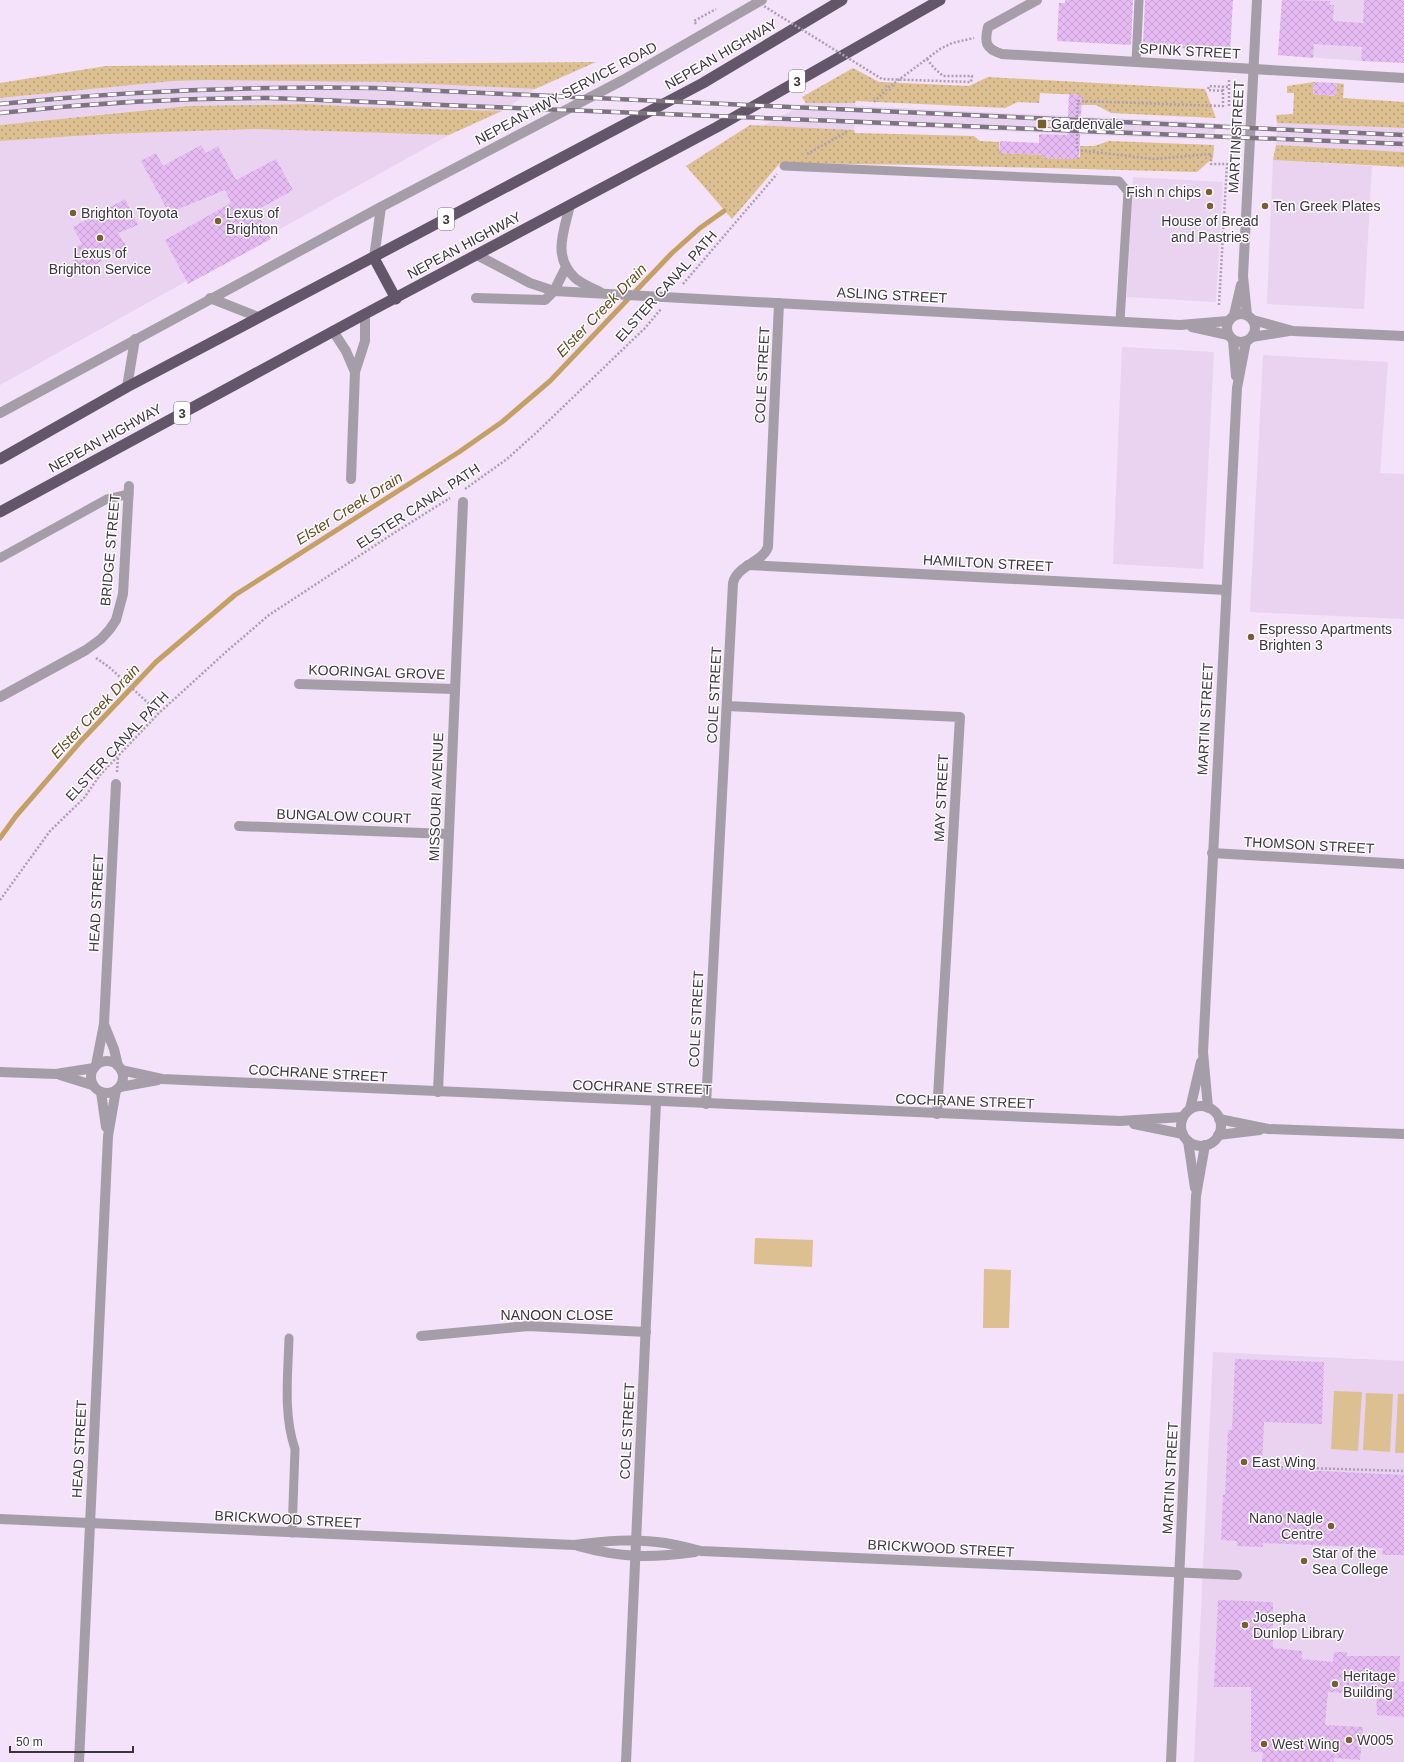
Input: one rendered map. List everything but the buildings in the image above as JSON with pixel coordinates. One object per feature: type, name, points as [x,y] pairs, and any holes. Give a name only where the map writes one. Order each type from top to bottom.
[{"type":"highway","name":"NEPEAN HIGHWAY","points":[[0,459],[127,387],[258,317],[374,258],[518,180],[703,83],[842,0]]},
{"type":"highway","name":"NEPEAN HIGHWAY","points":[[0,512],[333,331],[717,127],[940,0]]},
{"type":"highway","points":[[374,258],[396,298]]},
{"type":"street","name":"NEPEAN HWY SERVICE ROAD","points":[[0,413],[210,298],[623,80],[762,0]]},
{"type":"street","points":[[986,36],[988,27],[993,23],[1037,0]]},
{"type":"street","name":"MARTIN STREET","points":[[1250,317],[1243,276],[1257,0]]},
{"type":"street","name":"SPINK STREET","points":[[986,36],[987,45],[991,49],[1002,54],[1404,78]]},
{"type":"street","name":"ASLING STREET","points":[[570,205],[561,245],[562,256],[566,266],[576,279],[603,294]]},
{"type":"street","points":[[374,258],[381,207]]},
{"type":"street","name":"ASLING STREET","points":[[477,255],[530,283],[554,291],[1180,325],[1230,337]]},
{"type":"street","points":[[476,298],[541,300],[549,297],[554,291],[566,266]]},
{"type":"street","name":"MARTIN STREET","points":[[1231,318],[1243,276]]},
{"type":"street","points":[[210,298],[258,317]]},
{"type":"street","name":"COLE STREET","points":[[706,1104],[733,583],[738,574],[762,555],[768,546],[779,303]]},
{"type":"street","points":[[351,479],[355,372],[365,341],[365,314]]},
{"type":"street","points":[[1249,339],[1255,329],[1250,317]]},
{"type":"street","points":[[1293,331],[1250,317],[1231,318],[1226,330],[1230,337],[1237,342],[1293,331],[1404,336]]},
{"type":"street","name":"ASLING STREET","points":[[1180,325],[1231,318]]},
{"type":"street","points":[[333,331],[346,351],[355,372]]},
{"type":"street","name":"MARTIN STREET","points":[[1230,337],[1237,388]]},
{"type":"street","points":[[127,387],[135,339]]},
{"type":"street","name":"MARTIN STREET","points":[[1208,1108],[1203,1052],[1226,590],[1237,388],[1249,339]]},
{"type":"street","name":"BRIDGE STREET","points":[[0,696],[86,650],[101,639],[110,629],[118,614],[123,594],[129,490]]},
{"type":"street","name":"MISSOURI AVENUE","points":[[438,1092],[462,502]]},
{"type":"street","name":"HAMILTON STREET","points":[[748,565],[1226,590]]},
{"type":"street","name":"KOORINGAL GROVE","points":[[299,684],[454,689]]},
{"type":"street","name":"MAY STREET","points":[[727,706],[960,717],[937,1114]]},
{"type":"street","name":"HEAD STREET","points":[[95,1066],[104,1024],[116,784]]},
{"type":"street","name":"BUNGALOW COURT","points":[[239,826],[448,834]]},
{"type":"street","name":"THOMSON STREET","points":[[1212,853],[1404,864]]},
{"type":"street","name":"HEAD STREET","points":[[104,1024],[120,1068]]},
{"type":"street","name":"MARTIN STREET","points":[[1190,1109],[1203,1052]]},
{"type":"street","points":[[0,1072],[56,1074],[95,1066],[105,1061],[114,1063],[120,1068],[123,1078],[118,1089],[106,1094],[92,1085],[56,1074]]},
{"type":"street","points":[[92,1085],[91,1076],[95,1066]]},
{"type":"street","name":"COCHRANE STREET","points":[[120,1068],[162,1079],[438,1092],[1120,1121],[1183,1117]]},
{"type":"street","name":"COCHRANE STREET","points":[[118,1089],[162,1079]]},
{"type":"street","name":"HEAD STREET","points":[[79,1762],[108,1136],[118,1089]]},
{"type":"street","name":"HEAD STREET","points":[[101,1092],[108,1136]]},
{"type":"street","name":"COLE STREET","points":[[626,1762],[656,1102]]},
{"type":"street","points":[[1196,1107],[1208,1108],[1213,1110],[1219,1119],[1220,1124],[1218,1135],[1210,1143],[1205,1145],[1193,1144],[1185,1138],[1181,1123],[1183,1117],[1190,1109],[1196,1107]]},
{"type":"street","points":[[1219,1119],[1268,1129]]},
{"type":"street","name":"COCHRANE STREET","points":[[1120,1121],[1185,1138]]},
{"type":"street","points":[[1218,1135],[1268,1129],[1404,1134]]},
{"type":"street","name":"MARTIN STREET","points":[[1185,1138],[1196,1196]]},
{"type":"street","name":"MARTIN STREET","points":[[1172,1762],[1196,1196],[1205,1145]]},
{"type":"street","name":"NANOON CLOSE","points":[[421,1336],[528,1326],[646,1332]]},
{"type":"street","name":"BRICKWOOD STREET","points":[[0,1519],[574,1545],[605,1541],[636,1541],[663,1543],[701,1551],[1237,1575]]},
{"type":"street","name":"BRICKWOOD STREET","points":[[574,1545],[604,1554],[635,1557],[663,1556],[701,1551]]},
{"type":"lane","points":[[1136,62],[1140,0]]},
{"type":"lane","points":[[784,166],[1119,181],[1128,192],[1120,321]]},
{"type":"lane","points":[[0,558],[105,500],[129,490]]},
{"type":"lane","points":[[289,1338],[287,1405],[291,1440],[294,1449],[292,1533]]},
{"type":"path","points":[[754,0],[882,79],[971,82],[972,76],[943,76],[927,59]]},
{"type":"path","points":[[874,102],[889,87],[940,49],[952,43],[986,36]]},
{"type":"path","points":[[1229,106],[1230,67]]},
{"type":"path","points":[[1223,91],[1208,90],[1209,86],[1229,87]]},
{"type":"path","points":[[1077,117],[1078,101],[1223,106],[1224,86]]},
{"type":"path","name":"ELSTER CANAL PATH","points":[[459,492],[507,460],[645,328],[784,166],[848,130]]},
{"type":"path","points":[[1077,134],[1077,150],[1154,159],[1211,154],[1211,164],[1227,164],[1219,304]]},
{"type":"path","name":"ELSTER CANAL PATH","points":[[0,900],[50,831],[84,798],[100,775],[159,713],[269,615],[453,496]]},
{"type":"path","points":[[109,667],[159,713]]},
{"type":"path","points":[[1277,1467],[1404,1471]]},
{"type":"shaded area","points":[[1282,0],[1404,0],[1361,61],[1278,55]]},
{"type":"shaded area","points":[[596,62],[535,89],[386,82],[210,80],[173,81],[0,98],[0,83],[106,66]]},
{"type":"shaded area","points":[[853,68],[879,82],[969,86],[988,77],[1205,89],[1216,118],[1111,113],[1096,105],[1081,105],[1081,95],[1040,93],[1039,103],[1018,102],[1005,108],[856,101],[855,103],[806,103],[802,97]]},
{"type":"shaded area","points":[[248,79],[386,82],[535,89],[502,111],[307,104],[188,106],[0,125],[0,98],[173,81]]},
{"type":"shaded area","points":[[1314,82],[1313,94],[1336,96],[1337,83],[1344,84],[1343,98],[1404,102],[1404,128],[1277,123],[1276,115],[1293,114],[1294,93],[1287,93],[1287,86]]},
{"type":"shaded area","points":[[806,103],[855,103],[856,106],[1216,123],[1214,140],[855,125],[854,130],[763,126]]},
{"type":"shaded area","points":[[307,104],[502,111],[449,135],[257,129],[107,134],[0,141],[0,125],[188,106]]},
{"type":"shaded area","points":[[1277,123],[1404,128],[1404,152],[1276,145]]},
{"type":"shaded area","points":[[750,125],[854,130],[855,133],[974,136],[980,141],[999,142],[999,153],[1044,155],[1044,158],[1076,159],[1076,157],[1080,157],[1080,146],[1094,146],[1109,141],[1214,145],[1213,158],[1197,172],[780,163],[732,219],[686,166]]},
{"type":"shaded area","points":[[257,129],[449,135],[0,385],[0,141],[107,134]]},
{"type":"shaded area","points":[[1276,145],[1404,152],[1404,167],[1273,160]]},
{"type":"shaded area","points":[[1273,160],[1372,166],[1364,309],[1267,304]]},
{"type":"shaded area","points":[[1133,177],[1223,182],[1216,302],[1127,297]]},
{"type":"shaded area","points":[[1122,347],[1214,352],[1203,569],[1113,564]]},
{"type":"shaded area","points":[[1263,355],[1388,362],[1380,473],[1404,474],[1404,619],[1250,612]]},
{"type":"shaded area","points":[[755,1238],[813,1240],[812,1267],[754,1264]]},
{"type":"shaded area","points":[[984,1269],[1011,1270],[1009,1328],[983,1328]]},
{"type":"shaded area","name":"Star of the Sea College","points":[[1213,1352],[1404,1361],[1404,1762],[1194,1762]]},
{"type":"shaded area","points":[[1334,1391],[1362,1392],[1358,1451],[1331,1449]]},
{"type":"shaded area","points":[[1366,1393],[1393,1394],[1390,1452],[1363,1450]]},
{"type":"shaded area","points":[[1398,1394],[1404,1394],[1404,1453],[1395,1453]]},
{"type":"waterway","name":"Elster Creek Drain","points":[[0,838],[16,816],[81,741],[156,662],[235,595],[459,452],[502,422],[550,381],[672,253],[700,228],[724,211]]},
{"type":"railway","points":[[0,104],[47,99],[188,90],[375,88],[1404,135]]},
{"type":"railway","points":[[0,113],[67,106],[135,102],[270,98],[1404,144]]},
{"type":"place","name":"Gardenvale","points":[[1042,124]]},
{"type":"place","name":"Fish n chips","points":[[1209,192]]},
{"type":"place","name":"House of Bread and Pastries","points":[[1210,206]]},
{"type":"place","name":"Ten Greek Plates","points":[[1265,206]]},
{"type":"place","name":"Brighton Toyota","points":[[73,213]]},
{"type":"place","name":"Lexus of Brighton","points":[[218,221]]},
{"type":"place","name":"Lexus of Brighton Service","points":[[100,238]]},
{"type":"place","name":"Espresso Apartments Brighten 3","points":[[1251,637]]},
{"type":"place","name":"East Wing","points":[[1244,1462]]},
{"type":"place","name":"Nano Nagle Centre","points":[[1331,1526]]},
{"type":"place","name":"Star of the Sea College","points":[[1304,1561]]},
{"type":"place","name":"Josepha Dunlop Library","points":[[1245,1625]]},
{"type":"place","name":"Heritage Building","points":[[1335,1684]]},
{"type":"place","name":"W005","points":[[1349,1740]]},
{"type":"place","name":"West Wing","points":[[1264,1744]]}]
